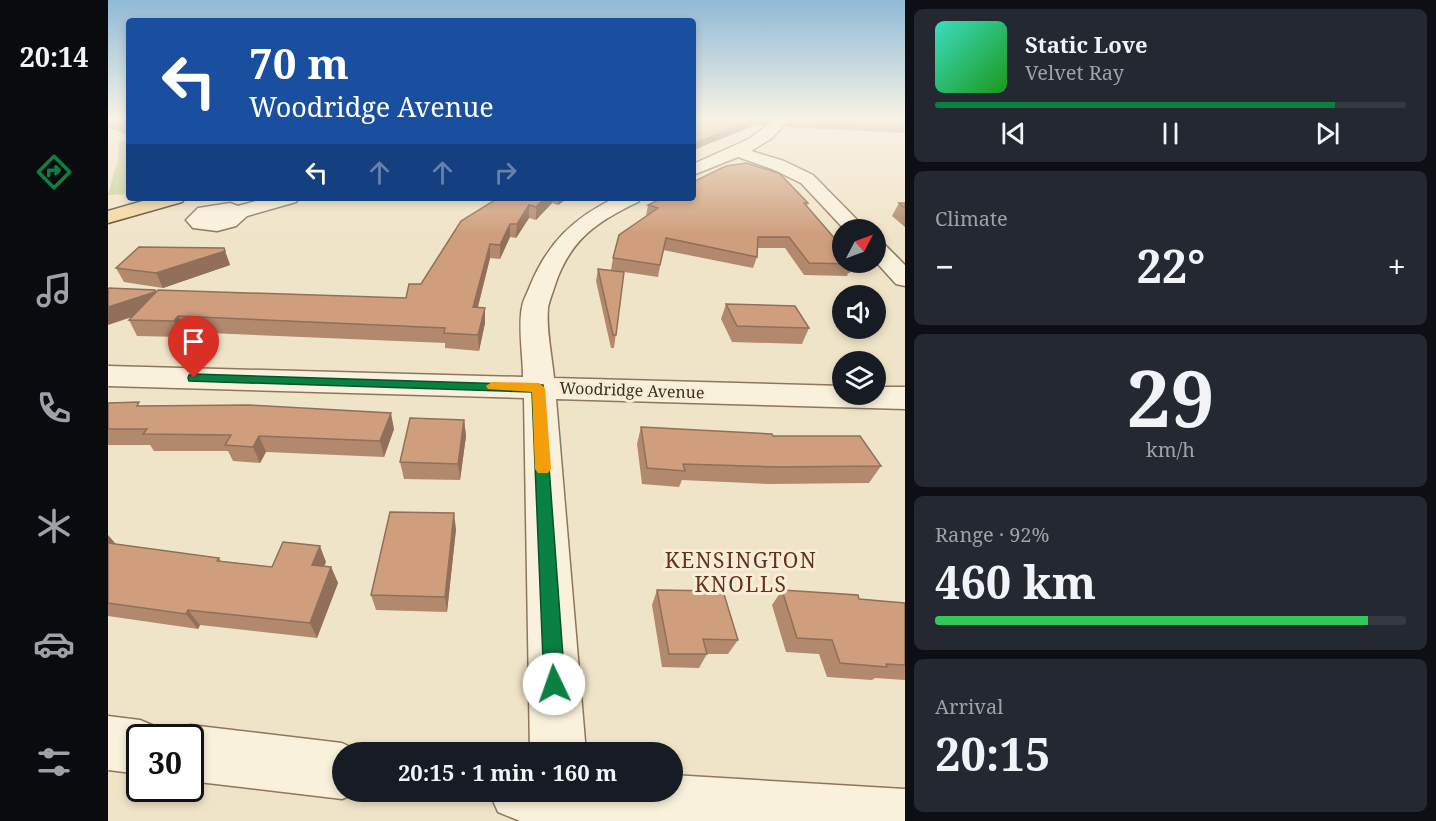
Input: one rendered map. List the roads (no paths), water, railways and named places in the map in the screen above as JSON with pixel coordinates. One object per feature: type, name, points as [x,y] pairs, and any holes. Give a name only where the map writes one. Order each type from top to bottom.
[{"type":"main road","points":[[108,202],[126,197]]},
{"type":"main road","points":[[108,217],[164,201]]},
{"type":"street","points":[[696,169],[722,157]]},
{"type":"street","points":[[755,157],[807,178],[846,219]]},
{"type":"street","points":[[237,212],[278,201]]},
{"type":"street","points":[[550,742],[535,307],[552,261],[579,227],[597,214],[625,201]]},
{"type":"street","points":[[886,259],[905,279]]},
{"type":"street","name":"Woodridge Avenue","points":[[108,376],[905,398]]},
{"type":"street","points":[[108,743],[126,745]]},
{"type":"street","points":[[204,755],[332,770]]},
{"type":"street","points":[[683,801],[905,819]]},
{"type":"district","name":"KENSINGTON KNOLLS","points":[[741,572]]}]
